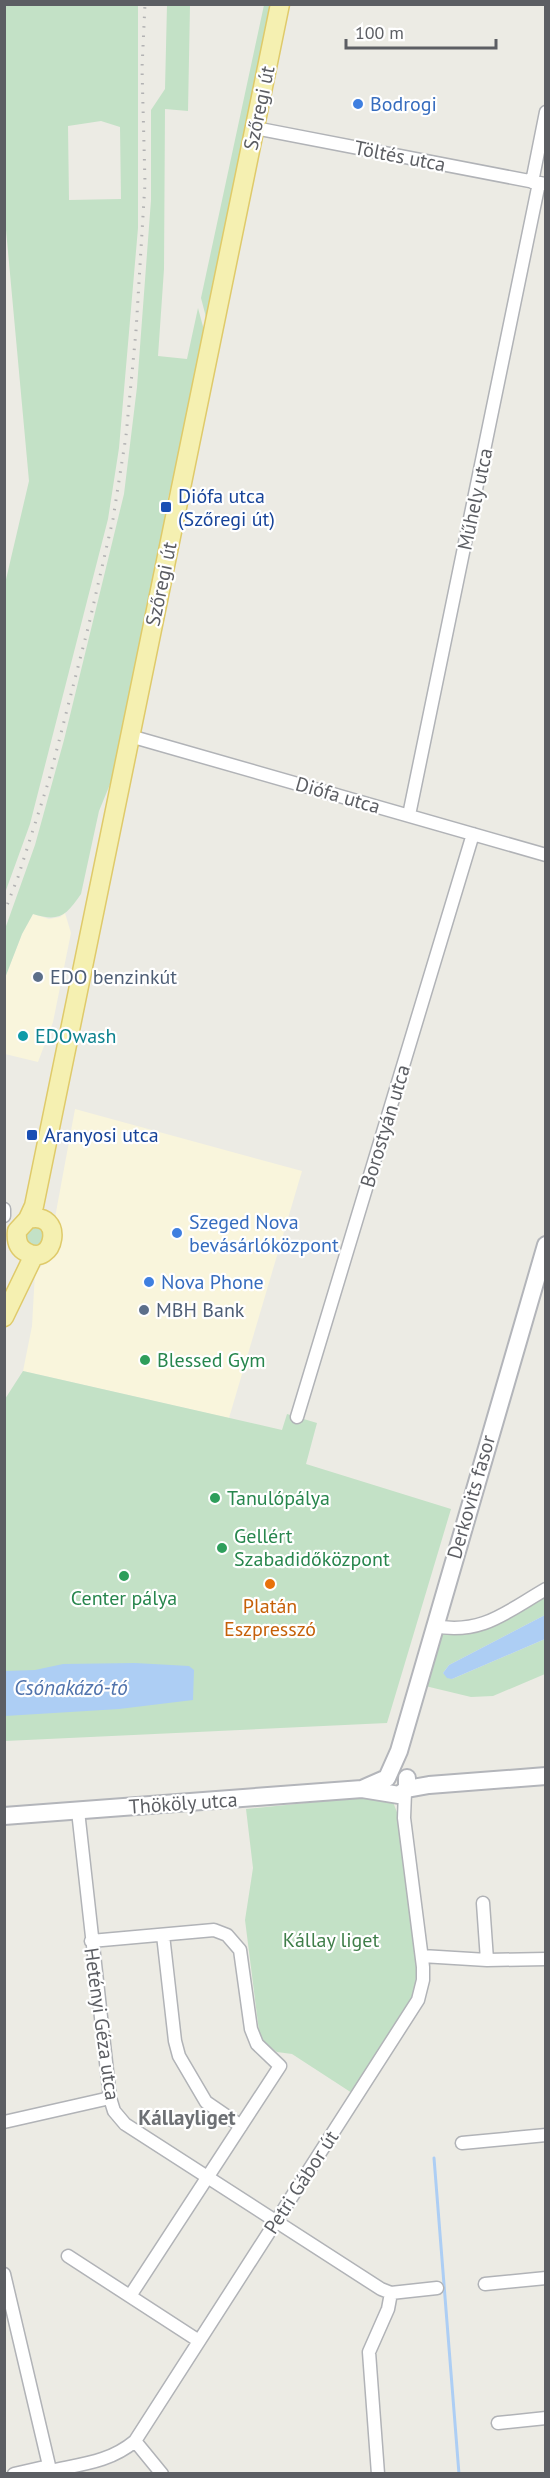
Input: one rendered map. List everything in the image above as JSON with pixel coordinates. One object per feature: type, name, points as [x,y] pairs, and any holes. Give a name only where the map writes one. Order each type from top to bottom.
[{"type":"main road","name":"Szőregi út","points":[[36,1220],[52,1231],[52,1242],[45,1252],[29,1253],[17,1242],[17,1231],[36,1220],[45,1192],[42,1163],[280,4]]},
{"type":"main road","name":"Szőregi út","points":[[4,1317],[29,1253]]},
{"type":"street","name":"Műhely utca","points":[[409,815],[539,183],[546,112]]},
{"type":"street","name":"Töltés utca","points":[[255,128],[539,183]]},
{"type":"street","name":"Diófa utca","points":[[130,736],[546,855]]},
{"type":"street","name":"Borostyán utca","points":[[297,1417],[472,834]]},
{"type":"street","name":"Derkovits fasor","points":[[398,1784],[399,1751],[546,1245]]},
{"type":"street","points":[[434,1626],[470,1629],[484,1624],[546,1589]]},
{"type":"street","name":"Thököly utca","points":[[4,1816],[362,1789],[398,1784],[429,1785],[546,1776]]},
{"type":"street","name":"Petri Gábor út","points":[[14,2474],[50,2470],[110,2457],[121,2453],[135,2441],[418,2000],[423,1980],[422,1956],[398,1784]]},
{"type":"street","name":"Hetényi Géza utca","points":[[78,1811],[91,1941],[110,2098],[114,2112],[125,2124],[391,2293]]},
{"type":"street","points":[[483,1903],[487,1960]]},
{"type":"street","points":[[91,1941],[214,1930],[227,1935],[240,1950],[254,2037],[257,2044],[280,2066],[130,2296]]},
{"type":"street","points":[[163,1935],[175,2041],[179,2056],[206,2102],[241,2126]]},
{"type":"street","points":[[422,1956],[487,1960],[546,1959]]},
{"type":"street","points":[[4,2122],[110,2098]]},
{"type":"street","points":[[462,2143],[546,2135]]},
{"type":"street","points":[[68,2256],[200,2341]]},
{"type":"street","points":[[4,2274],[10,2326],[50,2470]]},
{"type":"street","points":[[485,2284],[546,2278]]},
{"type":"street","points":[[378,2474],[369,2352],[388,2309],[391,2293],[437,2288]]},
{"type":"street","points":[[498,2423],[546,2418]]},
{"type":"street","points":[[135,2441],[162,2474]]},
{"type":"shaded area","points":[[65,913],[71,933],[53,1022],[38,1062],[5,1054],[5,978],[22,934],[33,914],[49,919],[60,917]]},
{"type":"shaded area","points":[[75,1109],[302,1171],[229,1418],[23,1371],[32,1326],[35,1272],[47,1261]]},
{"type":"green space","points":[[5,4],[138,5],[138,228],[119,448],[108,519],[30,824],[5,893],[4,588],[29,481],[5,219]],"holes":[[[101,121],[120,127],[121,199],[69,200],[68,126]]]},
{"type":"green space","points":[[167,5],[190,5],[188,111],[165,109],[164,269],[158,356],[187,359],[198,308],[205,334],[179,463],[167,502],[166,525],[115,772],[99,811],[81,894],[71,908],[61,915],[49,917],[33,914],[22,934],[5,978],[5,929],[35,845],[64,740],[124,494],[137,387],[151,200],[151,110],[165,89]]},
{"type":"green space","points":[[264,5],[272,5],[207,321],[201,298]]},
{"type":"green space","points":[[34,1226],[41,1228],[45,1235],[42,1246],[27,1246],[24,1232]]},
{"type":"green space","name":"Gellért Szabadidőközpont","points":[[23,1371],[282,1430],[287,1414],[317,1423],[306,1464],[451,1509],[387,1723],[5,1741],[5,1399]]},
{"type":"green space","points":[[545,1589],[545,1615],[449,1665],[443,1673],[452,1679],[545,1639],[545,1674],[493,1696],[471,1697],[417,1684],[434,1626],[470,1628]]},
{"type":"green space","name":"Kállay liget","points":[[384,1795],[393,1802],[400,1820],[418,1959],[414,1995],[352,2093],[292,2054],[277,2052],[260,2039],[245,1920],[253,1868],[246,1809]]},
{"type":"water","points":[[545,1615],[545,1639],[452,1679],[447,1678],[443,1673],[449,1665]]},
{"type":"water","name":"Csónakázó-tó","points":[[135,1663],[189,1666],[194,1670],[193,1700],[119,1709],[5,1716],[5,1671],[35,1670],[63,1664]]},
{"type":"waterway","points":[[434,2158],[459,2474]]},
{"type":"railway","points":[[4,913],[49,780],[89,624],[113,519],[126,436],[136,331],[145,183],[142,68],[145,4]]},
{"type":"place","name":"Bodrogi","points":[[358,104]]},
{"type":"place","name":"Diófa utca (Szőregi út)","points":[[166,507]]},
{"type":"place","name":"EDO benzinkút","points":[[38,977]]},
{"type":"place","name":"EDOwash","points":[[23,1036]]},
{"type":"place","name":"Aranyosi utca","points":[[32,1135]]},
{"type":"place","name":"Szeged Nova bevásárlóközpont","points":[[177,1233]]},
{"type":"place","name":"Nova Phone","points":[[149,1282]]},
{"type":"place","name":"MBH Bank","points":[[144,1310]]},
{"type":"place","name":"Blessed Gym","points":[[145,1360]]},
{"type":"place","name":"Tanulópálya","points":[[215,1498]]},
{"type":"place","name":"Gellért Szabadidőközpont","points":[[222,1548]]},
{"type":"place","name":"Center pálya","points":[[124,1576]]},
{"type":"place","name":"Platán Eszpresszó","points":[[270,1584]]},
{"type":"district","name":"Kállayliget","points":[[187,2118]]}]
